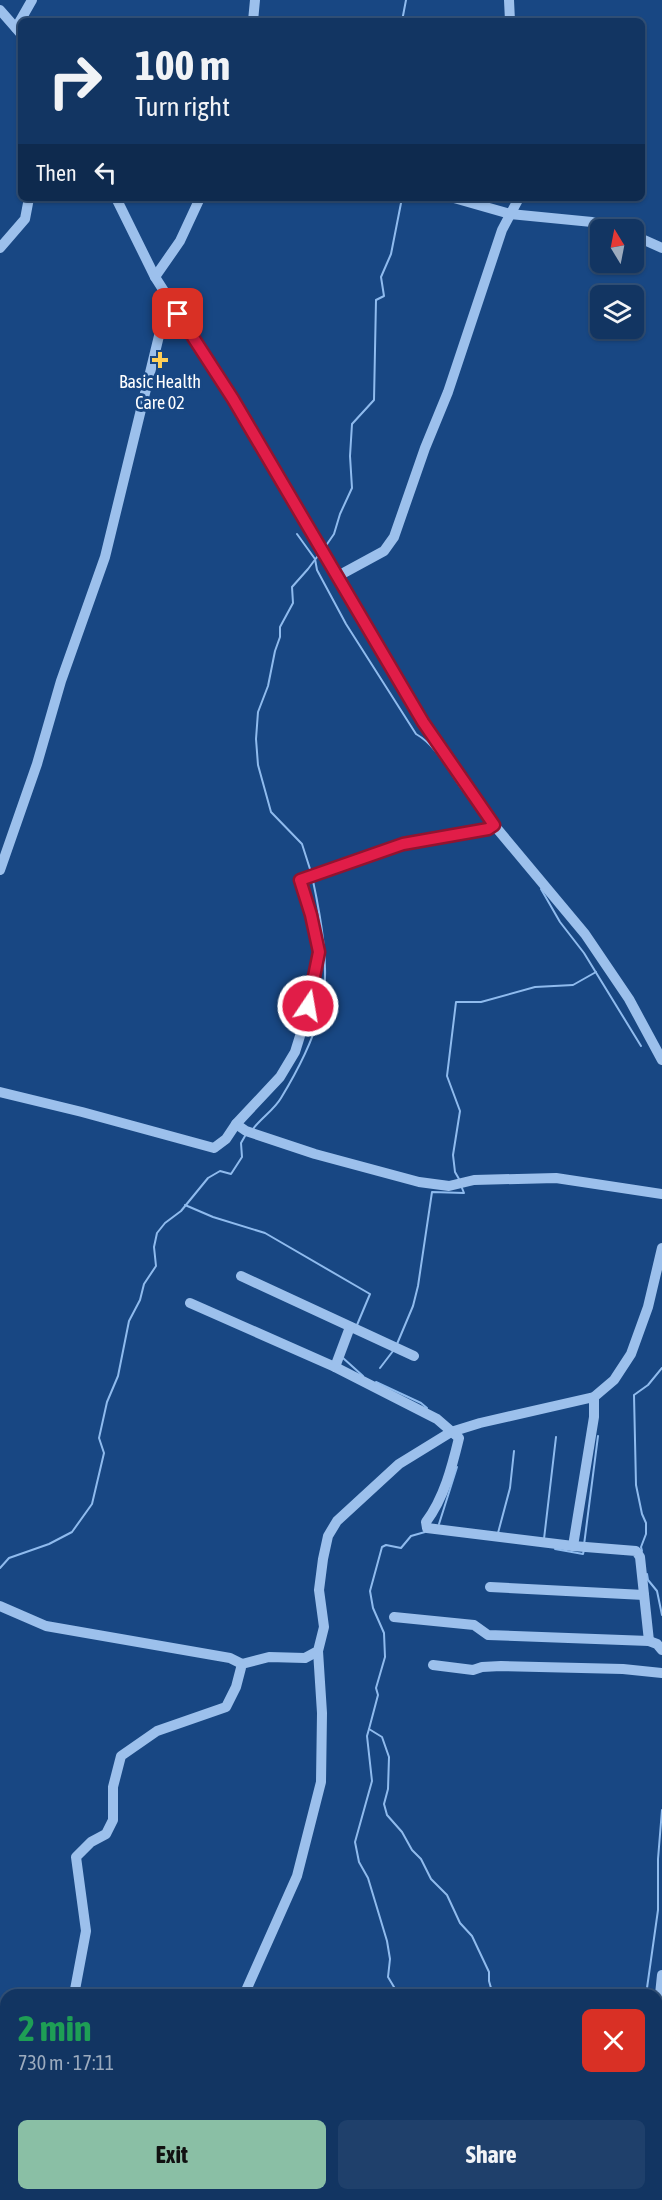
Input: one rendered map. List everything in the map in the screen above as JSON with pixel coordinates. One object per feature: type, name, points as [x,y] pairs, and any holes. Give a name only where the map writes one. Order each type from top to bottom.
[{"type":"street","points":[[24,18],[32,0]]},
{"type":"street","points":[[253,18],[255,0]]},
{"type":"street","points":[[509,0],[510,18]]},
{"type":"street","points":[[0,10],[18,31]]},
{"type":"street","points":[[0,248],[25,219],[29,201]]},
{"type":"street","points":[[117,201],[155,277],[233,399],[423,722],[494,825],[585,934],[628,999],[662,1060]]},
{"type":"street","points":[[155,277],[180,241],[199,201]]},
{"type":"street","points":[[464,201],[510,214],[590,222]]},
{"type":"street","points":[[338,576],[384,551],[394,537],[425,448],[448,392],[502,230],[517,201]]},
{"type":"street","points":[[644,240],[662,248]]},
{"type":"street","points":[[0,870],[37,764],[61,681],[105,557],[168,298]]},
{"type":"street","points":[[0,1092],[214,1149],[226,1139],[236,1124],[280,1077],[295,1052],[305,1020],[319,952],[300,880],[403,844],[488,829],[494,825]]},
{"type":"street","points":[[236,1124],[246,1131],[315,1154],[419,1182],[449,1186],[474,1180],[555,1178],[662,1194]]},
{"type":"street","points":[[247,1989],[297,1876],[321,1782],[322,1713],[318,1652],[324,1628],[319,1590],[328,1536],[337,1521],[399,1464],[451,1432],[480,1423],[594,1397],[614,1380],[631,1354],[648,1307],[662,1248]]},
{"type":"street","points":[[241,1276],[414,1356]]},
{"type":"street","points":[[190,1303],[335,1367],[437,1419],[459,1438],[443,1491],[434,1512],[426,1522],[427,1528],[573,1546],[636,1551],[640,1557],[649,1641]]},
{"type":"street","points":[[335,1367],[350,1327]]},
{"type":"street","points":[[573,1546],[594,1417],[594,1397]]},
{"type":"street","points":[[489,1587],[645,1595]]},
{"type":"street","points":[[0,1606],[46,1626],[230,1658],[242,1664],[269,1657],[305,1658],[318,1652]]},
{"type":"street","points":[[394,1617],[474,1625],[488,1635],[649,1641],[657,1644],[662,1650]]},
{"type":"street","points":[[75,1989],[86,1931],[76,1857],[92,1842],[106,1834],[113,1820],[113,1787],[121,1756],[157,1731],[226,1707],[236,1686],[242,1664]]},
{"type":"street","points":[[433,1665],[472,1670],[501,1666],[623,1669],[662,1673]]},
{"type":"waterway","points":[[403,18],[406,0]]},
{"type":"waterway","points":[[325,547],[334,534],[352,488],[350,456],[352,424],[374,400],[376,300],[384,296],[381,277],[391,254],[401,201]]},
{"type":"waterway","points":[[297,534],[315,559],[317,570],[346,624],[416,734],[438,754],[468,797]]},
{"type":"waterway","points":[[310,869],[302,844],[271,812],[258,765],[256,739],[258,712],[268,686],[280,637],[280,627],[293,603],[292,587],[317,557]]},
{"type":"waterway","points":[[253,1129],[278,1102],[294,1076],[310,1042],[322,1005],[325,959],[313,881]]},
{"type":"waterway","points":[[541,889],[560,922],[584,953],[641,1046]]},
{"type":"waterway","points":[[459,1179],[455,1172],[453,1155],[460,1111],[447,1076],[456,1002],[481,1002],[535,987],[573,985],[596,972]]},
{"type":"waterway","points":[[0,1568],[9,1558],[49,1544],[72,1532],[92,1504],[104,1453],[99,1438],[107,1402],[118,1376],[129,1321],[140,1300],[144,1284],[156,1266],[154,1247],[157,1233],[165,1223],[181,1211],[208,1178],[220,1171],[231,1174],[242,1157],[241,1143],[245,1136]]},
{"type":"waterway","points":[[397,1344],[413,1306],[418,1286],[432,1192],[464,1193],[462,1188]]},
{"type":"waterway","points":[[185,1205],[213,1217],[265,1233],[370,1294],[357,1325]]},
{"type":"waterway","points":[[380,1368],[393,1351]]},
{"type":"waterway","points":[[343,1358],[363,1376]]},
{"type":"waterway","points":[[642,1551],[646,1523],[636,1485],[634,1395],[648,1385],[662,1368]]},
{"type":"waterway","points":[[376,1382],[427,1408]]},
{"type":"waterway","points":[[584,1545],[598,1436]]},
{"type":"waterway","points":[[544,1539],[556,1437]]},
{"type":"waterway","points":[[498,1533],[510,1488],[514,1451]]},
{"type":"waterway","points":[[439,1524],[457,1467]]},
{"type":"waterway","points":[[425,1532],[411,1536],[401,1548],[386,1545],[382,1547],[370,1591],[373,1608],[384,1633],[385,1657],[376,1688],[378,1695],[369,1729],[382,1737],[389,1757],[388,1789],[384,1804],[387,1815],[421,1859],[431,1879],[447,1895],[460,1923],[472,1936],[489,1972],[491,1989]]},
{"type":"waterway","points":[[555,1549],[583,1554],[584,1550]]},
{"type":"waterway","points":[[647,1574],[648,1580],[657,1591],[662,1615]]},
{"type":"waterway","points":[[369,1729],[367,1736],[372,1781],[355,1842],[359,1862],[368,1878],[387,1941],[390,1959],[388,1977],[395,1989]]},
{"type":"waterway","points":[[647,1989],[658,1910],[658,1859],[662,1810]]},
{"type":"place","name":"Basic Health Care 02","points":[[160,360]]},
{"type":"route","points":[[178,314],[233,399],[423,722],[494,825],[488,829],[403,844],[300,880],[319,952],[308,1006]]}]
